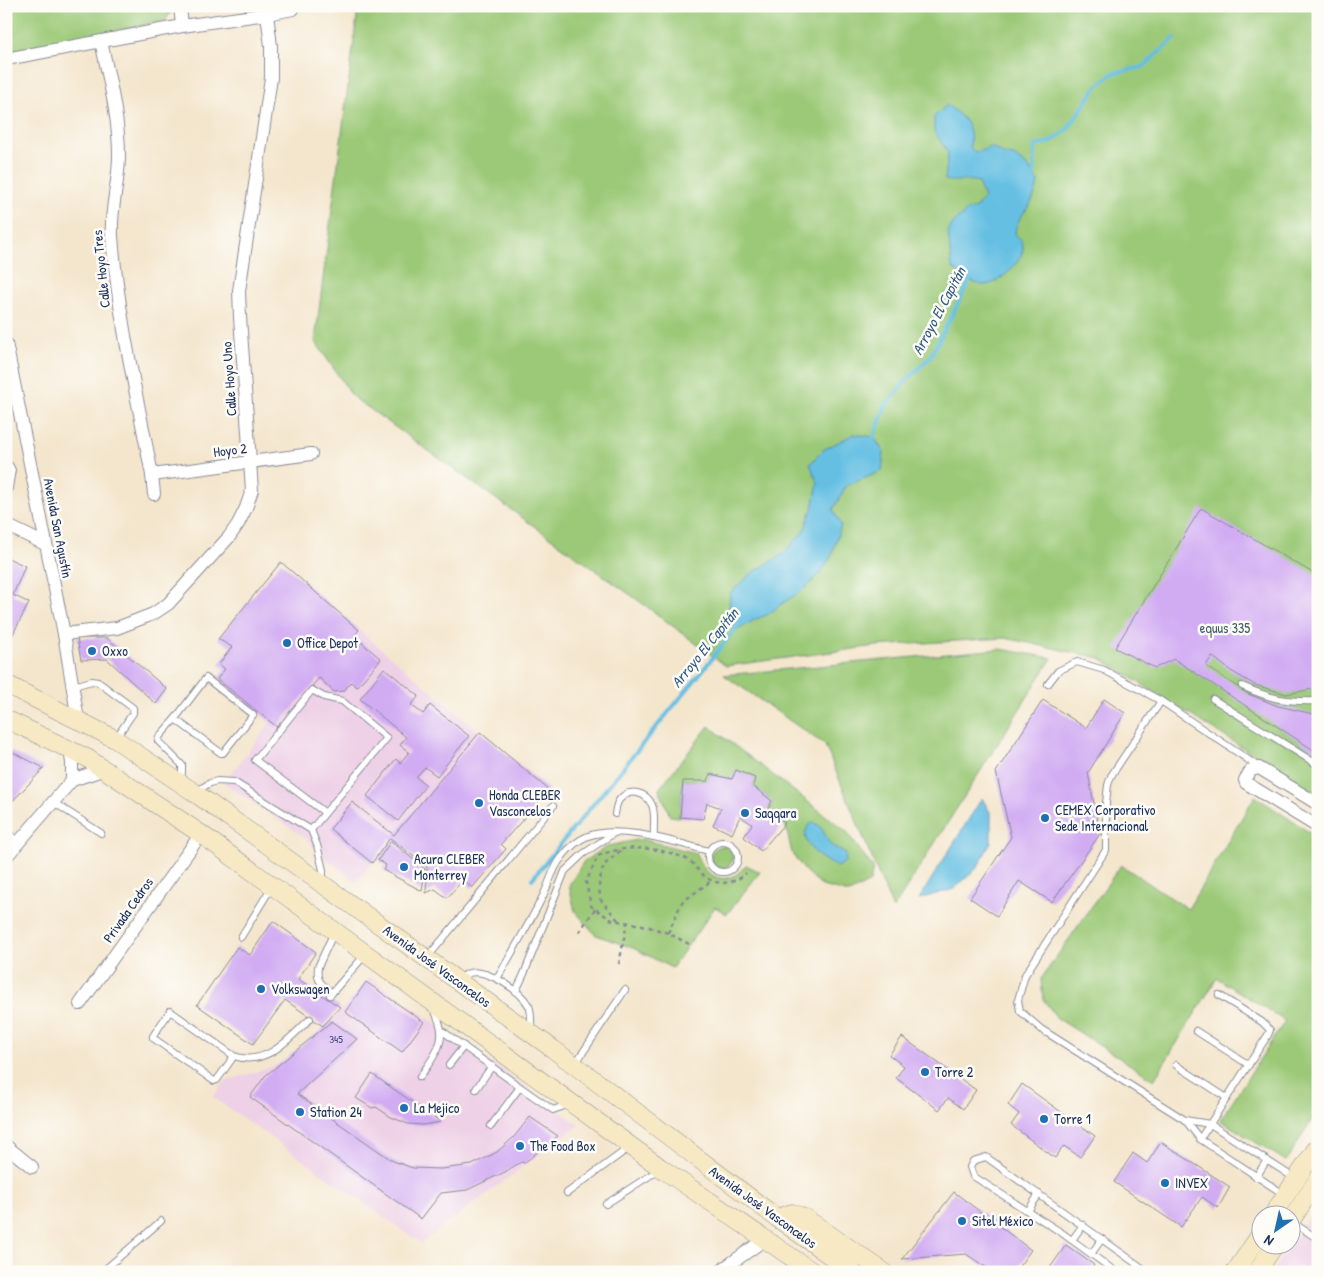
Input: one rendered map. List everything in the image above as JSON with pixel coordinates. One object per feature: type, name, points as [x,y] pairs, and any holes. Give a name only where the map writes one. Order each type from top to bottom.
[{"type":"main road","name":"Avenida José Vasconcelos","points":[[6,684],[116,739],[194,793],[575,1065],[777,1218],[853,1272]]},
{"type":"main road","name":"Avenida José Vasconcelos","points":[[6,718],[70,749],[105,769],[201,834],[571,1104],[813,1272]]},
{"type":"main road","points":[[1278,1206],[1318,1146]]},
{"type":"main road","points":[[1301,1206],[1318,1179]]},
{"type":"main road","points":[[777,1218],[792,1213],[805,1218],[884,1272]]},
{"type":"main road","points":[[765,1239],[796,1272]]},
{"type":"main road","points":[[1235,1272],[1252,1247]]},
{"type":"main road","points":[[1257,1272],[1267,1256]]},
{"type":"street","points":[[180,6],[182,26]]},
{"type":"street","points":[[6,60],[182,26],[293,9]]},
{"type":"street","name":"Calle Hoyo Uno","points":[[64,634],[117,628],[153,614],[168,604],[238,524],[252,490],[239,304],[241,270],[271,78],[271,46],[267,14]]},
{"type":"street","name":"Calle Hoyo Tres","points":[[101,41],[115,107],[119,142],[119,159],[111,226],[120,307],[154,494]]},
{"type":"street","name":"Avenida San Agustín","points":[[6,343],[64,634],[78,720]]},
{"type":"street","name":"Hoyo 2","points":[[152,475],[311,454]]},
{"type":"street","points":[[6,525],[46,544]]},
{"type":"street","points":[[70,749],[72,780]]},
{"type":"street","points":[[1318,804],[1259,768],[1251,770],[1245,780],[1246,783],[1318,827]]},
{"type":"street","points":[[6,857],[72,780],[105,769]]},
{"type":"street","name":"Privada Cedros","points":[[80,1004],[201,834]]},
{"type":"street","points":[[6,1146],[32,1167]]},
{"type":"street","points":[[720,1272],[765,1239]]},
{"type":"lane","points":[[6,463],[12,470],[6,495]]},
{"type":"lane","points":[[1048,684],[1058,671],[1077,662],[1104,670],[1161,701],[1259,768]]},
{"type":"lane","points":[[175,719],[222,753],[253,717],[253,714],[206,678],[159,737],[158,742],[182,765],[182,772],[178,782]]},
{"type":"lane","points":[[73,686],[92,681],[98,682],[133,708],[133,713],[116,739]]},
{"type":"lane","points":[[1242,686],[1270,698],[1296,702],[1318,701]]},
{"type":"lane","points":[[311,830],[387,738],[344,702],[324,697],[312,690],[254,760],[324,812]]},
{"type":"lane","points":[[1213,699],[1318,765]]},
{"type":"lane","points":[[1161,701],[1111,776],[1106,792],[1107,844],[1103,856],[1025,975],[1018,1000],[1020,1011],[1041,1029],[1186,1120],[1200,1139],[1285,1196]]},
{"type":"lane","points":[[194,793],[217,781],[234,782],[311,830],[323,870],[323,884]]},
{"type":"lane","points":[[615,814],[618,800],[625,794],[634,792],[643,795],[653,807],[654,837]]},
{"type":"lane","points":[[53,802],[102,833]]},
{"type":"lane","points":[[426,958],[553,806]]},
{"type":"lane","points":[[6,831],[18,843]]},
{"type":"lane","points":[[516,991],[565,871],[583,854],[615,832]]},
{"type":"lane","points":[[497,979],[543,897],[556,866],[561,858],[579,840],[589,836],[615,832],[654,837],[709,851]]},
{"type":"lane","points":[[721,842],[731,845],[737,853],[737,863],[730,870],[717,871],[710,865],[708,860],[709,851],[721,842]]},
{"type":"lane","points":[[242,937],[272,887]]},
{"type":"lane","points":[[334,931],[318,967],[317,974],[319,981],[331,994],[366,954]]},
{"type":"lane","points":[[456,980],[469,973],[476,973],[497,979],[516,991],[531,1011],[531,1034]]},
{"type":"lane","points":[[575,1065],[625,990]]},
{"type":"lane","points":[[1200,1139],[1270,1030],[1262,1022],[1219,995]]},
{"type":"lane","points":[[420,1077],[440,1044],[441,1030],[431,1000]]},
{"type":"lane","points":[[234,1056],[217,1080],[214,1081],[152,1036],[170,1011],[234,1056],[243,1059],[263,1056],[287,1041],[310,1019]]},
{"type":"lane","points":[[441,1030],[553,1110],[571,1104]]},
{"type":"lane","points":[[1196,1031],[1249,1065]]},
{"type":"lane","points":[[449,1066],[464,1046]]},
{"type":"lane","points":[[1176,1065],[1227,1098]]},
{"type":"lane","points":[[476,1089],[492,1066]]},
{"type":"lane","points":[[491,1126],[520,1087]]},
{"type":"lane","points":[[1186,1120],[1210,1124],[1296,1179]]},
{"type":"lane","points":[[567,1193],[631,1146]]},
{"type":"lane","points":[[1116,1272],[1072,1240],[973,1176],[970,1167],[973,1160],[986,1157],[1148,1272]]},
{"type":"lane","points":[[1256,1177],[1267,1160]]},
{"type":"lane","points":[[606,1204],[661,1168]]},
{"type":"lane","points":[[1028,1211],[1039,1194]]},
{"type":"lane","points":[[102,1272],[161,1222]]},
{"type":"lane","points":[[1072,1240],[1083,1225]]},
{"type":"lane","points":[[1302,1227],[1318,1239]]},
{"type":"lane","points":[[1091,1254],[1102,1239]]},
{"type":"path","points":[[689,944],[668,933],[643,925],[612,920],[591,906],[586,882],[598,856],[611,850],[633,848],[657,850],[694,863],[701,873],[711,881],[728,883],[739,880],[746,873]]},
{"type":"path","points":[[619,922],[600,899],[599,882],[604,865],[621,850]]},
{"type":"path","points":[[668,933],[682,902],[711,881]]},
{"type":"path","points":[[579,932],[595,909]]},
{"type":"path","points":[[619,964],[627,923]]},
{"type":"shaded area","points":[[359,630],[480,732],[390,838],[357,882],[325,858],[307,839],[224,783],[271,722],[278,727]]},
{"type":"shaded area","points":[[370,977],[579,1125],[421,1243],[213,1097],[226,1081],[281,1064],[332,1021]]},
{"type":"shaded area","points":[[1311,1215],[1318,1220],[1318,1272],[1272,1272],[1283,1256],[1302,1256],[1302,1228]]},
{"type":"green space","points":[[6,6],[172,6],[172,10],[165,21],[6,53]]},
{"type":"green space","points":[[356,6],[1318,6],[1318,795],[1100,658],[1005,638],[876,646],[726,666],[646,606],[353,397],[315,341],[357,17]]},
{"type":"green space","points":[[1000,649],[1052,658],[893,909],[825,745],[724,675]]},
{"type":"green space","points":[[709,726],[846,831],[873,868],[870,882],[849,893],[822,886],[805,871],[792,853],[785,823],[768,809],[772,801],[753,786],[755,778],[737,770],[732,779],[710,774],[708,781],[683,781],[680,817],[670,816],[659,789]]},
{"type":"green space","points":[[1255,796],[1318,838],[1318,1110],[1286,1161],[1220,1120],[1285,1021],[1217,978],[1154,1080],[1057,1018],[1043,999],[1041,979],[1121,865],[1188,909]]},
{"type":"green space","points":[[641,839],[696,853],[705,869],[717,877],[732,877],[746,865],[760,872],[727,914],[715,907],[672,968],[633,948],[596,935],[575,911],[569,885],[584,861],[608,846]]},
{"type":"green space","points":[[722,846],[732,853],[733,857],[726,867],[722,868],[712,861],[711,857],[718,847]]},
{"type":"water","points":[[947,105],[963,118],[969,127],[970,147],[975,153],[991,147],[1005,155],[1014,156],[1028,167],[1038,182],[1032,201],[1019,220],[1016,229],[1015,234],[1023,245],[1019,259],[1009,272],[989,284],[975,283],[952,268],[948,233],[953,223],[968,210],[976,208],[984,198],[978,182],[945,180],[948,153],[934,131],[934,117]]},
{"type":"water","points":[[854,434],[874,437],[884,453],[882,471],[846,486],[833,510],[841,525],[831,557],[819,575],[802,591],[767,615],[736,631],[729,617],[730,593],[752,573],[782,555],[804,531],[814,504],[818,483],[810,464],[823,450]]},
{"type":"water","points":[[982,798],[991,814],[991,842],[978,867],[954,889],[919,899]]},
{"type":"water","points":[[812,823],[821,828],[831,845],[846,854],[845,862],[837,867],[812,850],[805,834],[808,826]]},
{"type":"building","name":"equus 335","points":[[1201,508],[1318,576],[1318,688],[1286,694],[1255,685],[1231,671],[1212,656],[1206,666],[1248,694],[1278,706],[1318,715],[1318,753],[1174,659],[1155,668],[1115,648]]},
{"type":"building","points":[[6,557],[25,566],[13,595],[29,603],[10,640],[6,639]]},
{"type":"building","name":"Office Depot","points":[[281,562],[359,630],[354,636],[381,659],[357,687],[351,682],[344,691],[334,692],[319,678],[277,727],[217,679],[225,669],[219,664],[232,647],[218,639]]},
{"type":"building","points":[[77,638],[107,638],[167,689],[156,704],[107,659],[81,660]]},
{"type":"building","points":[[384,668],[419,696],[411,705],[423,714],[430,705],[469,736],[437,776],[425,767],[416,777],[426,785],[398,821],[367,796],[396,759],[400,763],[409,752],[400,745],[406,737],[360,699]]},
{"type":"building","points":[[1104,699],[1125,713],[1088,773],[1100,834],[1052,902],[1019,881],[997,916],[970,898],[1011,837],[996,772],[1043,700],[1086,728]]},
{"type":"building","name":"Honda CLEBER Vasconcelos","points":[[480,732],[549,790],[501,844],[506,849],[472,888],[463,880],[447,898],[435,889],[426,893],[427,867],[390,838],[372,863],[330,829],[352,802],[394,835]]},
{"type":"building","points":[[6,749],[44,768],[6,808]]},
{"type":"building","name":"Saqqara","points":[[736,770],[755,778],[753,786],[772,801],[768,809],[785,823],[761,851],[744,837],[752,824],[740,816],[732,834],[713,825],[721,808],[707,803],[703,819],[680,817],[683,781],[708,781],[710,774],[732,779]]},
{"type":"building","name":"Acura CLEBER Monterrey","points":[[391,841],[425,869],[422,891],[383,870],[386,865],[378,860]]},
{"type":"building","name":"Volkswagen","points":[[273,921],[316,952],[298,979],[340,1007],[323,1026],[285,1000],[253,1044],[197,1005],[237,947],[250,955]]},
{"type":"building","points":[[366,982],[424,1022],[402,1052],[345,1012]]},
{"type":"building","points":[[332,1021],[357,1039],[297,1094],[393,1161],[413,1168],[441,1169],[472,1165],[497,1152],[513,1138],[530,1117],[558,1136],[524,1163],[521,1162],[505,1172],[467,1190],[441,1193],[421,1219],[250,1097],[265,1076]]},
{"type":"building","name":"Torre 2","points":[[902,1037],[976,1090],[963,1109],[948,1098],[939,1110],[896,1078],[904,1066],[889,1055]]},
{"type":"building","points":[[372,1074],[441,1122],[423,1125],[408,1124],[391,1117],[376,1107],[372,1108],[356,1098]]},
{"type":"building","name":"Torre 1","points":[[1022,1084],[1095,1136],[1080,1157],[1064,1146],[1055,1158],[1011,1125],[1019,1114],[1008,1105]]},
{"type":"building","points":[[1161,1142],[1230,1187],[1218,1208],[1202,1197],[1181,1227],[1114,1182],[1133,1153],[1147,1163]]},
{"type":"building","name":"Sitel México","points":[[954,1192],[1031,1250],[1015,1272],[993,1272],[966,1254],[902,1259]]},
{"type":"building","points":[[1066,1245],[1094,1265],[1090,1272],[1047,1272]]},
{"type":"waterway","name":"Arroyo El Capitán","points":[[1032,177],[1034,175],[1035,146],[1051,142],[1067,130],[1097,86],[1113,73],[1143,67],[1175,38]]},
{"type":"waterway","name":"Arroyo El Capitán","points":[[870,440],[874,437],[886,405],[930,357],[972,276]]},
{"type":"waterway","name":"Arroyo El Capitán","points":[[532,879],[738,625]]},
{"type":"place","name":"Office Depot","points":[[287,643]]},
{"type":"place","name":"Oxxo","points":[[92,651]]},
{"type":"place","name":"Honda CLEBER Vasconcelos","points":[[479,803]]},
{"type":"place","name":"Saqqara","points":[[745,813]]},
{"type":"place","name":"CEMEX Corporativo Sede Internacional","points":[[1045,818]]},
{"type":"place","name":"Acura CLEBER Monterrey","points":[[404,867]]},
{"type":"place","name":"Volkswagen","points":[[261,989]]},
{"type":"place","name":"Torre 2","points":[[925,1072]]},
{"type":"place","name":"La Mejico","points":[[404,1108]]},
{"type":"place","name":"Station 24","points":[[300,1112]]},
{"type":"place","name":"Torre 1","points":[[1044,1119]]},
{"type":"place","name":"The Food Box","points":[[520,1146]]},
{"type":"place","name":"INVEX","points":[[1165,1183]]},
{"type":"place","name":"Sitel México","points":[[962,1221]]}]
